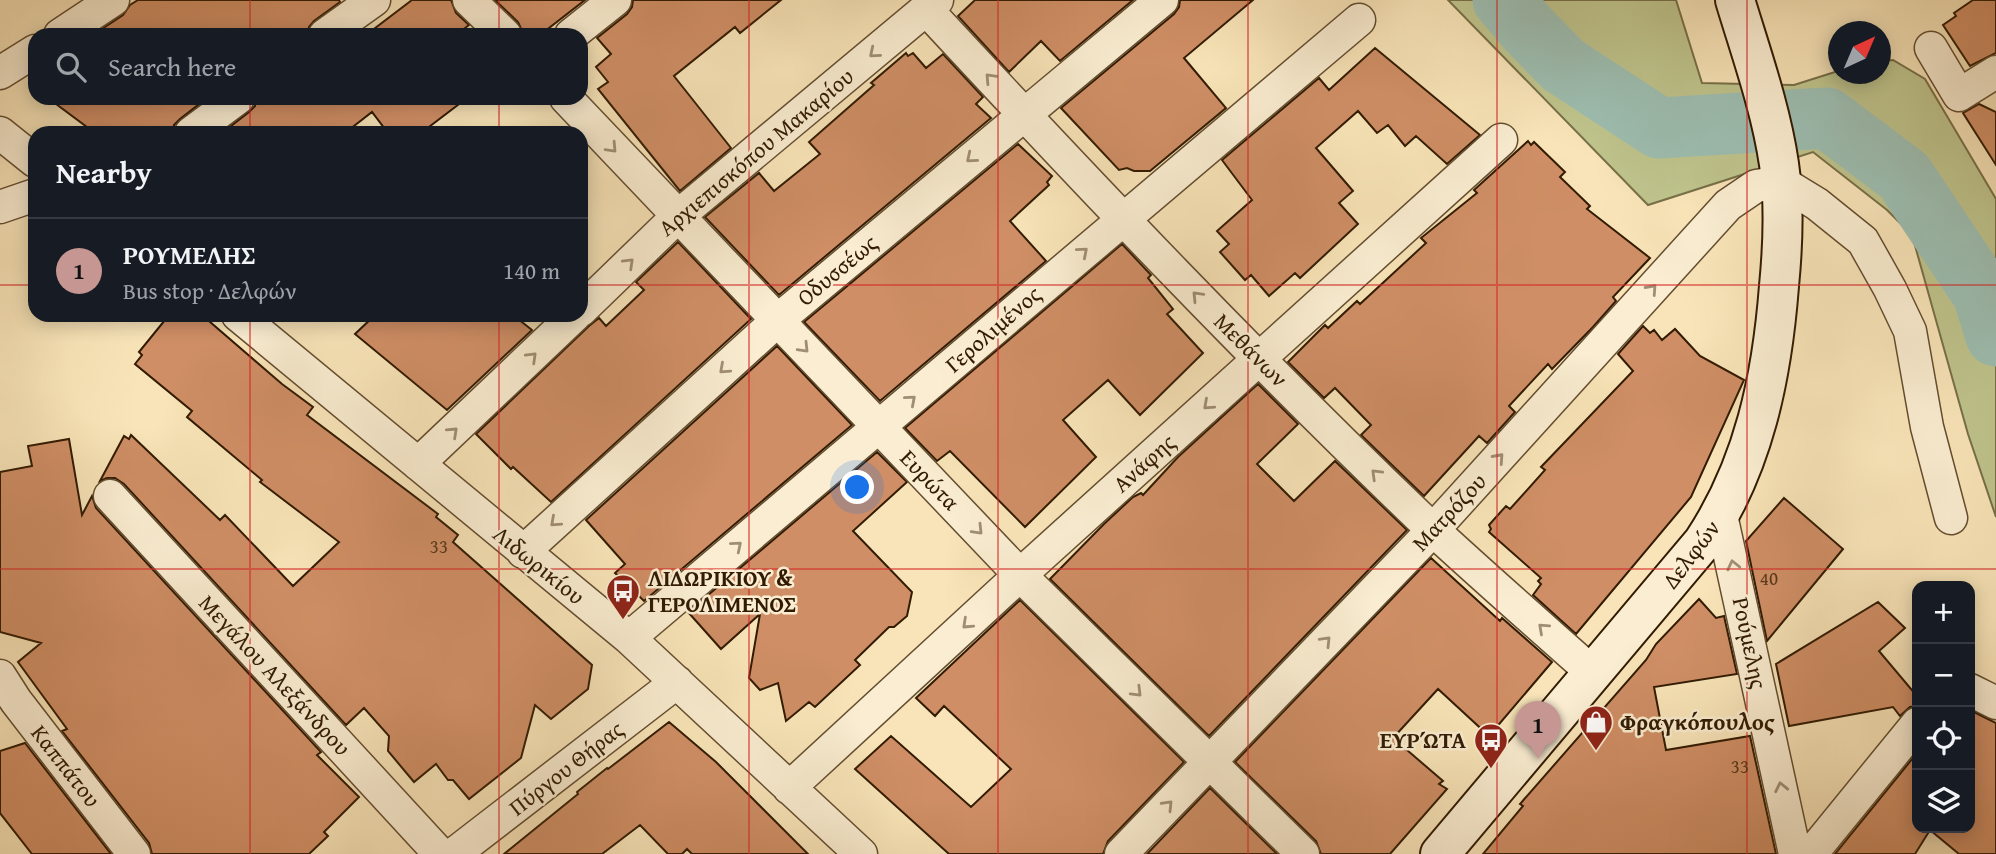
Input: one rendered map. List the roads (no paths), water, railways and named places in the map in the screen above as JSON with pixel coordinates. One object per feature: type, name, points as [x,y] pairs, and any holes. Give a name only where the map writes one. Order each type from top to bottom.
[{"type":"street","points":[[71,28],[113,0]]},
{"type":"street","points":[[335,28],[374,0]]},
{"type":"street","points":[[469,0],[498,28]]},
{"type":"street","points":[[580,28],[615,0]]},
{"type":"street","name":"Οδυσσέως","points":[[523,552],[778,320],[1162,0]]},
{"type":"street","name":"Δελφών","points":[[1440,854],[1703,542],[1721,515],[1741,474],[1767,388],[1784,229],[1780,171],[1759,80],[1735,0]]},
{"type":"street","name":"Μεθάνων","points":[[931,4],[1024,114],[1259,359],[1433,530],[1594,674]]},
{"type":"street","name":"Αρχιεπισκόπου Μακαρίου","points":[[588,303],[677,217],[931,4]]},
{"type":"street","name":"Γερολιμένος","points":[[629,638],[1359,20]]},
{"type":"street","points":[[1931,48],[1959,95],[1996,72]]},
{"type":"street","points":[[0,73],[28,55]]},
{"type":"street","points":[[201,126],[229,105]]},
{"type":"street","name":"Ευρώτα","points":[[573,105],[1020,575],[1303,854]]},
{"type":"street","points":[[0,133],[28,155]]},
{"type":"street","name":"Ανάφης","points":[[789,788],[1501,140]]},
{"type":"street","points":[[1780,171],[1863,241],[1890,289],[1910,331],[1927,427],[1951,518]]},
{"type":"street","name":"Ματρόζου","points":[[1121,854],[1433,530],[1728,205],[1780,171]]},
{"type":"street","points":[[0,207],[28,197]]},
{"type":"street","name":"Λιδωρικίου","points":[[246,322],[629,638],[861,854]]},
{"type":"street","points":[[418,464],[568,322]]},
{"type":"street","name":"Μεγάλου Αλεξάνδρου","points":[[110,496],[440,854]]},
{"type":"street","name":"Ρούμελης","points":[[1721,515],[1795,854]]},
{"type":"street","name":"Πύργου Θήρας","points":[[454,854],[677,682]]},
{"type":"street","points":[[1975,692],[1996,703]]},
{"type":"street","name":"Καππάτου","points":[[5,695],[134,854]]},
{"type":"street","points":[[1811,854],[1912,730]]},
{"type":"waterway","points":[[1503,0],[1563,65],[1659,128],[1827,118],[1904,176],[1983,294],[1996,336]]},
{"type":"place","name":"ΛΙΔΩΡΙΚΙΟΥ & ΓΕΡΟΛΙΜΕΝΟΣ","points":[[623,621]]},
{"type":"place","name":"Φραγκόπουλος","points":[[1596,752]]},
{"type":"place","name":"ΡΟΥΜΕΛΗΣ","points":[[1538,759]]},
{"type":"place","name":"ΕΥΡΏΤΑ","points":[[1491,770]]}]
